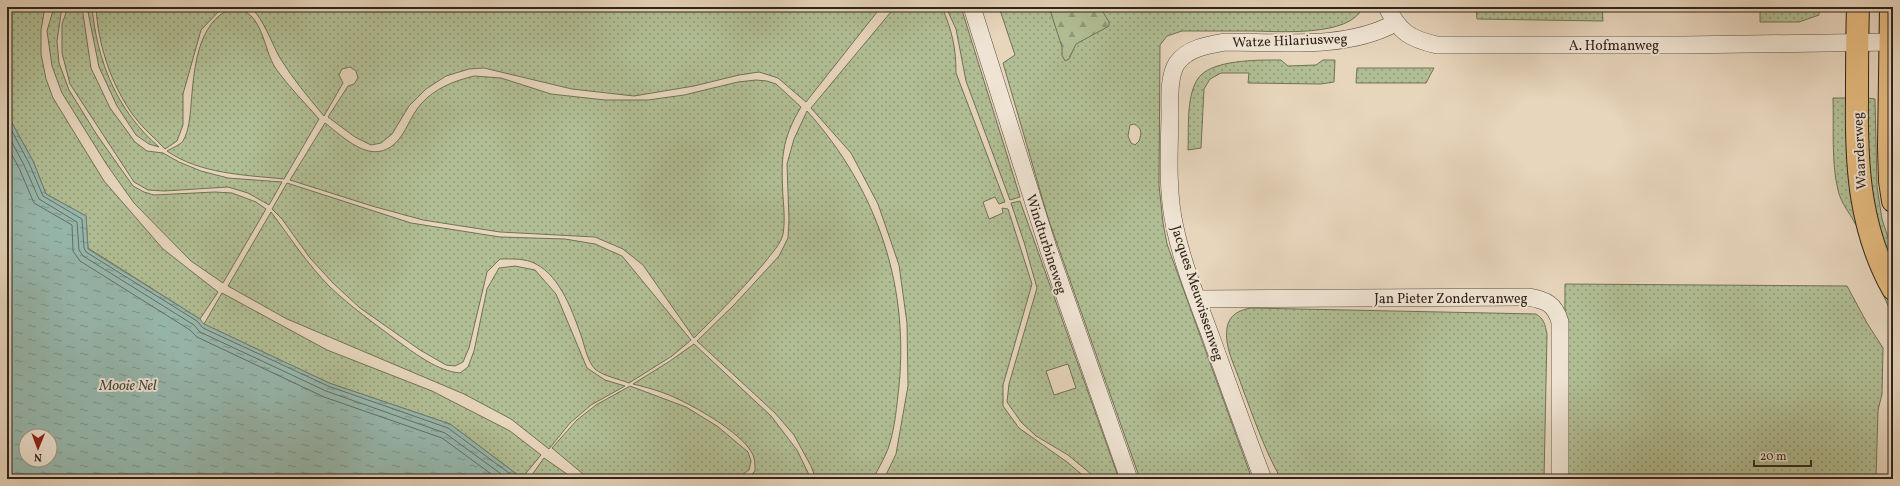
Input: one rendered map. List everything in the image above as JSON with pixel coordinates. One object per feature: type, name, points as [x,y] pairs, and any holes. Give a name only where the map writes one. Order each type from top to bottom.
[{"type":"main road","name":"Waarderweg","points":[[1858,7],[1857,137],[1861,196],[1872,241],[1883,271],[1893,289]]},
{"type":"main road","name":"Waarderweg","points":[[1890,7],[1892,42],[1889,164],[1893,201]]},
{"type":"street","name":"Windturbineweg","points":[[972,7],[1049,251],[1129,479]]},
{"type":"street","name":"A. Hofmanweg","points":[[1387,7],[1395,23],[1404,33],[1425,42],[1437,45],[1892,42]]},
{"type":"street","name":"Watze Hilariusweg","points":[[1184,56],[1199,47],[1225,42],[1321,42],[1346,40],[1370,34],[1395,23]]},
{"type":"street","name":"Jacques Meuwissenweg","points":[[1184,56],[1176,64],[1171,88],[1171,196],[1175,228],[1197,299],[1263,479]]},
{"type":"street","name":"Jan Pieter Zondervanweg","points":[[1197,299],[1528,297],[1540,299],[1551,305],[1557,312],[1560,322],[1560,479]]},
{"type":"green space","points":[[7,7],[45,7],[41,30],[41,54],[46,79],[53,98],[104,181],[163,249],[218,292],[200,319],[88,248],[86,216],[46,194],[33,161],[7,114]]},
{"type":"green space","points":[[54,7],[62,7],[57,41],[59,63],[69,90],[97,135],[133,186],[154,195],[215,192],[232,193],[256,202],[266,209],[223,283],[191,261],[134,203],[107,165],[62,93],[52,66],[47,31]]},
{"type":"green space","points":[[68,7],[82,7],[91,68],[110,108],[135,142],[147,151],[163,153],[179,162],[201,171],[228,178],[282,182],[269,205],[248,193],[228,187],[164,191],[148,190],[134,182],[70,84],[62,53],[62,24]]},
{"type":"green space","points":[[87,7],[92,7],[99,47],[104,66],[112,84],[132,118],[144,133],[159,147],[149,144],[136,135],[117,106],[99,67]]},
{"type":"green space","points":[[96,7],[226,7],[221,9],[201,30],[183,94],[183,125],[177,141],[165,149],[144,129],[125,103],[118,90],[103,50],[97,21]]},
{"type":"green space","points":[[250,7],[881,7],[806,102],[778,78],[759,72],[739,75],[694,86],[634,96],[572,89],[484,68],[469,69],[446,76],[426,89],[409,106],[392,134],[381,143],[371,145],[355,137],[328,117],[348,86],[354,84],[358,78],[356,71],[350,67],[342,69],[339,75],[343,83],[324,116],[285,66],[259,17]]},
{"type":"green space","points":[[895,7],[942,7],[953,39],[956,73],[1005,202],[999,204],[995,197],[983,202],[989,219],[1003,213],[1002,208],[1008,209],[1032,284],[1003,385],[1003,406],[1019,428],[1067,462],[1087,479],[884,479],[896,454],[908,386],[907,323],[899,265],[878,204],[851,153],[811,108]]},
{"type":"green space","points":[[946,7],[961,7],[1020,197],[1010,200],[966,81],[956,29]]},
{"type":"green space","points":[[999,7],[1363,7],[1356,17],[1344,24],[1329,28],[1294,32],[1182,31],[1167,36],[1160,45],[1159,185],[1167,244],[1252,479],[1140,479],[1048,218],[1003,63],[1015,55]],"holes":[[[1134,124],[1140,129],[1141,136],[1135,145],[1131,143],[1128,136],[1130,125]]]},
{"type":"green space","points":[[1049,7],[1100,7],[1109,22],[1109,26],[1076,44],[1069,59],[1065,61]]},
{"type":"green space","points":[[1476,7],[1602,7],[1603,21],[1477,19]]},
{"type":"green space","points":[[1760,7],[1819,7],[1819,15],[1799,22],[1760,22]]},
{"type":"green space","points":[[232,8],[243,10],[250,15],[261,31],[271,60],[276,69],[319,119],[284,179],[208,169],[180,159],[167,151],[182,142],[187,133],[196,63],[204,36],[220,15]]},
{"type":"green space","points":[[1281,60],[1288,66],[1316,65],[1323,60],[1335,60],[1334,82],[1321,84],[1248,83],[1249,73],[1221,73],[1210,79],[1204,89],[1201,148],[1188,150],[1191,96],[1197,80],[1203,73],[1223,64],[1235,62]]},
{"type":"green space","points":[[1357,68],[1434,68],[1426,83],[1356,83]]},
{"type":"green space","points":[[474,76],[501,78],[551,94],[605,100],[648,100],[684,95],[738,82],[756,80],[776,84],[801,107],[789,130],[784,150],[782,184],[784,225],[783,234],[780,241],[773,252],[748,282],[694,338],[643,265],[623,249],[595,237],[500,232],[423,220],[372,206],[290,180],[325,123],[342,137],[361,148],[371,151],[381,151],[391,147],[400,138],[418,108],[426,98],[439,89],[452,83]]},
{"type":"green space","points":[[1833,98],[1850,98],[1887,291],[1893,300],[1893,317],[1856,225],[1842,201],[1838,190],[1834,168]]},
{"type":"green space","points":[[1867,98],[1875,99],[1877,187],[1882,219],[1893,253],[1893,277],[1869,209]]},
{"type":"green space","points":[[807,111],[832,142],[853,174],[870,208],[884,243],[894,279],[899,317],[901,356],[898,395],[890,443],[873,479],[816,479],[811,466],[794,435],[775,413],[697,341],[734,305],[779,256],[788,238],[789,220],[787,164],[794,139]]},
{"type":"green space","points":[[287,183],[411,223],[500,237],[565,239],[595,244],[622,256],[691,340],[672,356],[629,383],[607,375],[595,369],[590,363],[582,338],[565,296],[545,270],[532,262],[518,259],[500,259],[487,272],[469,348],[463,362],[455,366],[446,365],[420,350],[360,308],[333,283],[310,258],[282,219],[272,209]]},
{"type":"green space","points":[[1020,201],[1119,479],[1097,479],[1068,455],[1036,436],[1021,422],[1007,402],[1009,384],[1037,288],[1011,203]],"holes":[[[1068,364],[1076,388],[1054,395],[1046,371]]]},
{"type":"green space","points":[[271,212],[306,260],[330,287],[399,342],[436,366],[452,372],[460,373],[468,367],[474,351],[487,289],[499,268],[515,266],[535,270],[556,294],[587,368],[605,380],[625,386],[591,405],[570,423],[549,449],[511,419],[464,394],[287,319],[228,286]]},
{"type":"green space","points":[[1565,284],[1847,286],[1867,323],[1883,348],[1882,394],[1878,410],[1876,479],[1564,479]]},
{"type":"green space","points":[[222,293],[327,350],[432,391],[510,431],[541,455],[522,478],[450,424],[329,383],[204,324]]},
{"type":"green space","points":[[1251,308],[1536,314],[1544,322],[1547,334],[1544,479],[1281,479],[1259,432],[1227,342],[1227,328],[1232,316],[1242,310]]},
{"type":"green space","points":[[694,344],[771,416],[797,450],[811,479],[747,479],[755,471],[754,459],[752,453],[737,436],[715,420],[678,399],[646,387],[633,384]]},
{"type":"green space","points":[[630,386],[686,407],[717,426],[748,452],[751,461],[749,470],[736,479],[589,479],[552,448],[577,420],[596,405]]},
{"type":"green space","points":[[544,458],[574,479],[529,479]]},
{"type":"water","name":"Mooie Nel","points":[[7,114],[33,161],[46,194],[86,216],[88,249],[200,319],[204,324],[329,383],[450,424],[523,479],[7,479]]}]
